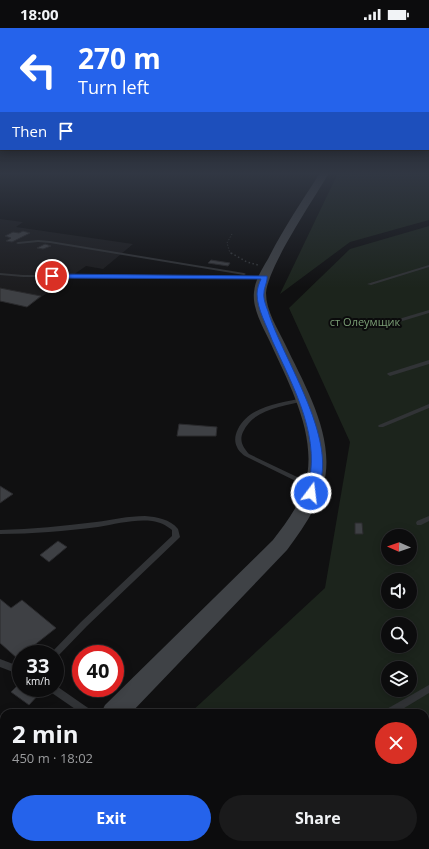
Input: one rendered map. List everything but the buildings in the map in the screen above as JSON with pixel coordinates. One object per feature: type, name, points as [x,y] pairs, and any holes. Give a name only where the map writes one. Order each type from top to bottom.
[{"type":"street","points":[[118,709],[280,545],[303,511],[313,488],[316,478],[317,452],[314,435],[303,400],[264,312],[260,293],[267,273],[302,211]]},
{"type":"lane","points":[[18,243],[38,241],[50,242],[267,273]]},
{"type":"lane","points":[[369,284],[429,266]]},
{"type":"lane","points":[[0,274],[23,276],[267,273]]},
{"type":"lane","points":[[384,325],[429,311]]},
{"type":"lane","points":[[390,374],[429,362]]},
{"type":"lane","points":[[303,400],[255,414],[246,421],[238,436],[240,447],[248,455],[313,488]]},
{"type":"lane","points":[[381,426],[429,406]]},
{"type":"lane","points":[[419,523],[429,518]]},
{"type":"lane","points":[[0,532],[54,530],[124,520],[146,519],[162,521],[175,529],[176,537],[64,645]]},
{"type":"lane","points":[[0,662],[12,667]]},
{"type":"lane","points":[[395,709],[429,689]]},
{"type":"lane","points":[[64,696],[82,709]]},
{"type":"path","points":[[232,234],[227,243],[230,253],[267,273]]},
{"type":"shaded area","points":[[0,219],[23,222],[16,227],[133,244],[103,269],[86,266],[27,307],[0,301]]},
{"type":"green space","points":[[320,211],[429,211],[429,220],[350,242],[280,294]]},
{"type":"green space","name":"ст Олеумщик","points":[[429,226],[429,709],[194,709],[325,588],[350,442],[289,308],[350,249]]},
{"type":"route","points":[[52,276],[264,277],[260,293],[264,312],[303,400],[309,415],[314,435],[317,463],[316,478],[311,493]]}]
